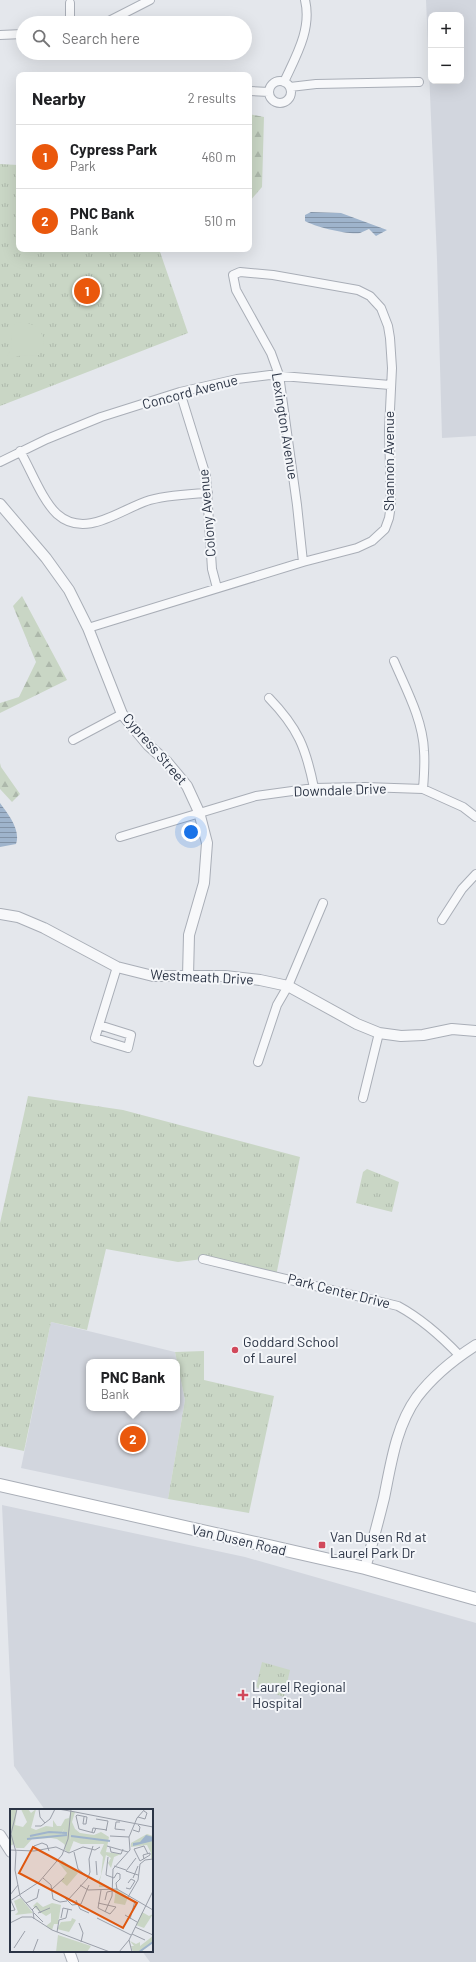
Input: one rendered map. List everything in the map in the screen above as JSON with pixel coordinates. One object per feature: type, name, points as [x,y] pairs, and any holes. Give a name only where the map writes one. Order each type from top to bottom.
[{"type":"main road","name":"Van Dusen Road","points":[[0,1485],[365,1568],[476,1600]]},
{"type":"street","points":[[119,16],[150,0]]},
{"type":"street","points":[[269,92],[273,100],[280,103],[288,99],[291,92],[287,85],[301,44],[306,22],[305,0]]},
{"type":"street","points":[[70,3],[70,16]]},
{"type":"street","points":[[0,35],[16,34]]},
{"type":"street","points":[[269,92],[270,88],[276,82],[287,85],[419,82]]},
{"type":"street","points":[[252,91],[269,92]]},
{"type":"street","name":"Shannon Avenue","points":[[88,628],[363,545],[376,537],[387,525],[391,504],[389,430],[391,353],[388,326],[381,308],[370,296],[358,290],[273,275],[240,272],[233,276]]},
{"type":"street","name":"Lexington Avenue","points":[[233,276],[236,290],[271,353],[279,375],[297,505],[303,562]]},
{"type":"street","name":"Concord Avenue","points":[[0,462],[76,426],[180,392],[237,379],[279,375],[390,385]]},
{"type":"street","name":"Colony Avenue","points":[[180,392],[205,469],[208,493],[212,569],[217,588]]},
{"type":"street","points":[[20,452],[52,509],[64,520],[78,524],[88,525],[98,522],[151,500],[208,493]]},
{"type":"street","name":"Cypress Street","points":[[0,504],[54,568],[69,590],[88,628],[122,714],[148,745],[167,762],[187,786],[199,812],[207,843],[204,883],[189,935],[188,976]]},
{"type":"street","points":[[394,660],[420,727],[424,750],[423,789]]},
{"type":"street","points":[[269,698],[285,715],[301,739],[308,759],[314,788]]},
{"type":"street","points":[[73,740],[122,714]]},
{"type":"street","name":"Downdale Drive","points":[[120,837],[256,796],[314,788],[365,787],[423,789],[463,807],[476,817]]},
{"type":"street","points":[[442,920],[462,889],[476,874]]},
{"type":"street","points":[[258,1062],[278,1005],[288,986],[323,903]]},
{"type":"street","name":"Westmeath Drive","points":[[0,914],[18,917],[44,928],[117,967],[153,976],[225,976],[260,980],[288,986],[357,1024],[379,1033],[401,1036],[423,1035],[452,1029],[476,1031]]},
{"type":"street","points":[[99,1025],[117,967]]},
{"type":"street","points":[[363,1098],[379,1033]]},
{"type":"street","name":"Park Center Drive","points":[[203,1259],[398,1306],[440,1334],[460,1356]]},
{"type":"street","points":[[365,1568],[378,1523],[397,1438],[403,1425],[417,1398],[430,1381],[476,1345]]},
{"type":"street","points":[[0,1835],[10,1850]]},
{"type":"street","points":[[68,1952],[73,1962]]},
{"type":"shaded area","points":[[426,0],[476,0],[476,436],[442,438],[437,259],[430,84],[464,84],[464,12],[428,12],[428,47]]},
{"type":"shaded area","points":[[51,1322],[175,1352],[176,1359],[86,1359],[86,1411],[180,1411],[180,1376],[185,1400],[168,1499],[21,1468]]},
{"type":"shaded area","name":"Laurel Regional Hospital","points":[[2,1505],[245,1557],[476,1623],[476,1962],[150,1962],[143,1952],[153,1952],[153,1809],[44,1809],[14,1766]]},
{"type":"green space","points":[[252,115],[264,117],[262,187],[252,199]]},
{"type":"green space","points":[[0,164],[16,165],[16,252],[160,252],[188,333],[0,406]]},
{"type":"green space","points":[[15,323],[29,323],[38,329],[42,334],[44,344],[39,355],[18,356],[11,359],[7,356],[11,349],[12,329]]},
{"type":"green space","points":[[22,596],[67,680],[0,713],[0,703],[19,697],[36,662],[13,606]]},
{"type":"green space","points":[[0,763],[1,767],[20,794],[12,802],[0,789]]},
{"type":"green space","points":[[28,1096],[123,1110],[300,1157],[276,1276],[203,1259],[178,1262],[106,1249],[87,1330],[51,1322],[24,1451],[0,1446],[0,1223]]},
{"type":"green space","points":[[367,1169],[399,1182],[392,1212],[356,1203],[363,1172]]},
{"type":"green space","points":[[204,1351],[204,1380],[274,1396],[249,1513],[168,1499],[185,1400],[180,1376],[180,1359],[176,1359],[175,1352]]},
{"type":"green space","points":[[262,1662],[290,1670],[284,1697],[256,1687]]},
{"type":"water","points":[[311,212],[341,213],[387,230],[376,236],[369,229],[360,233],[348,233],[332,230],[316,226],[305,221],[305,215]]},
{"type":"water","points":[[0,803],[13,822],[17,833],[16,844],[0,847]]},
{"type":"place","name":"Cypress Park","points":[[87,291]]},
{"type":"place","name":"Goddard School of Laurel","points":[[235,1350]]},
{"type":"place","name":"PNC Bank","points":[[133,1439]]},
{"type":"place","name":"Van Dusen Rd at Laurel Park Dr","points":[[322,1545]]},
{"type":"place","name":"Laurel Regional Hospital","points":[[243,1695]]}]
